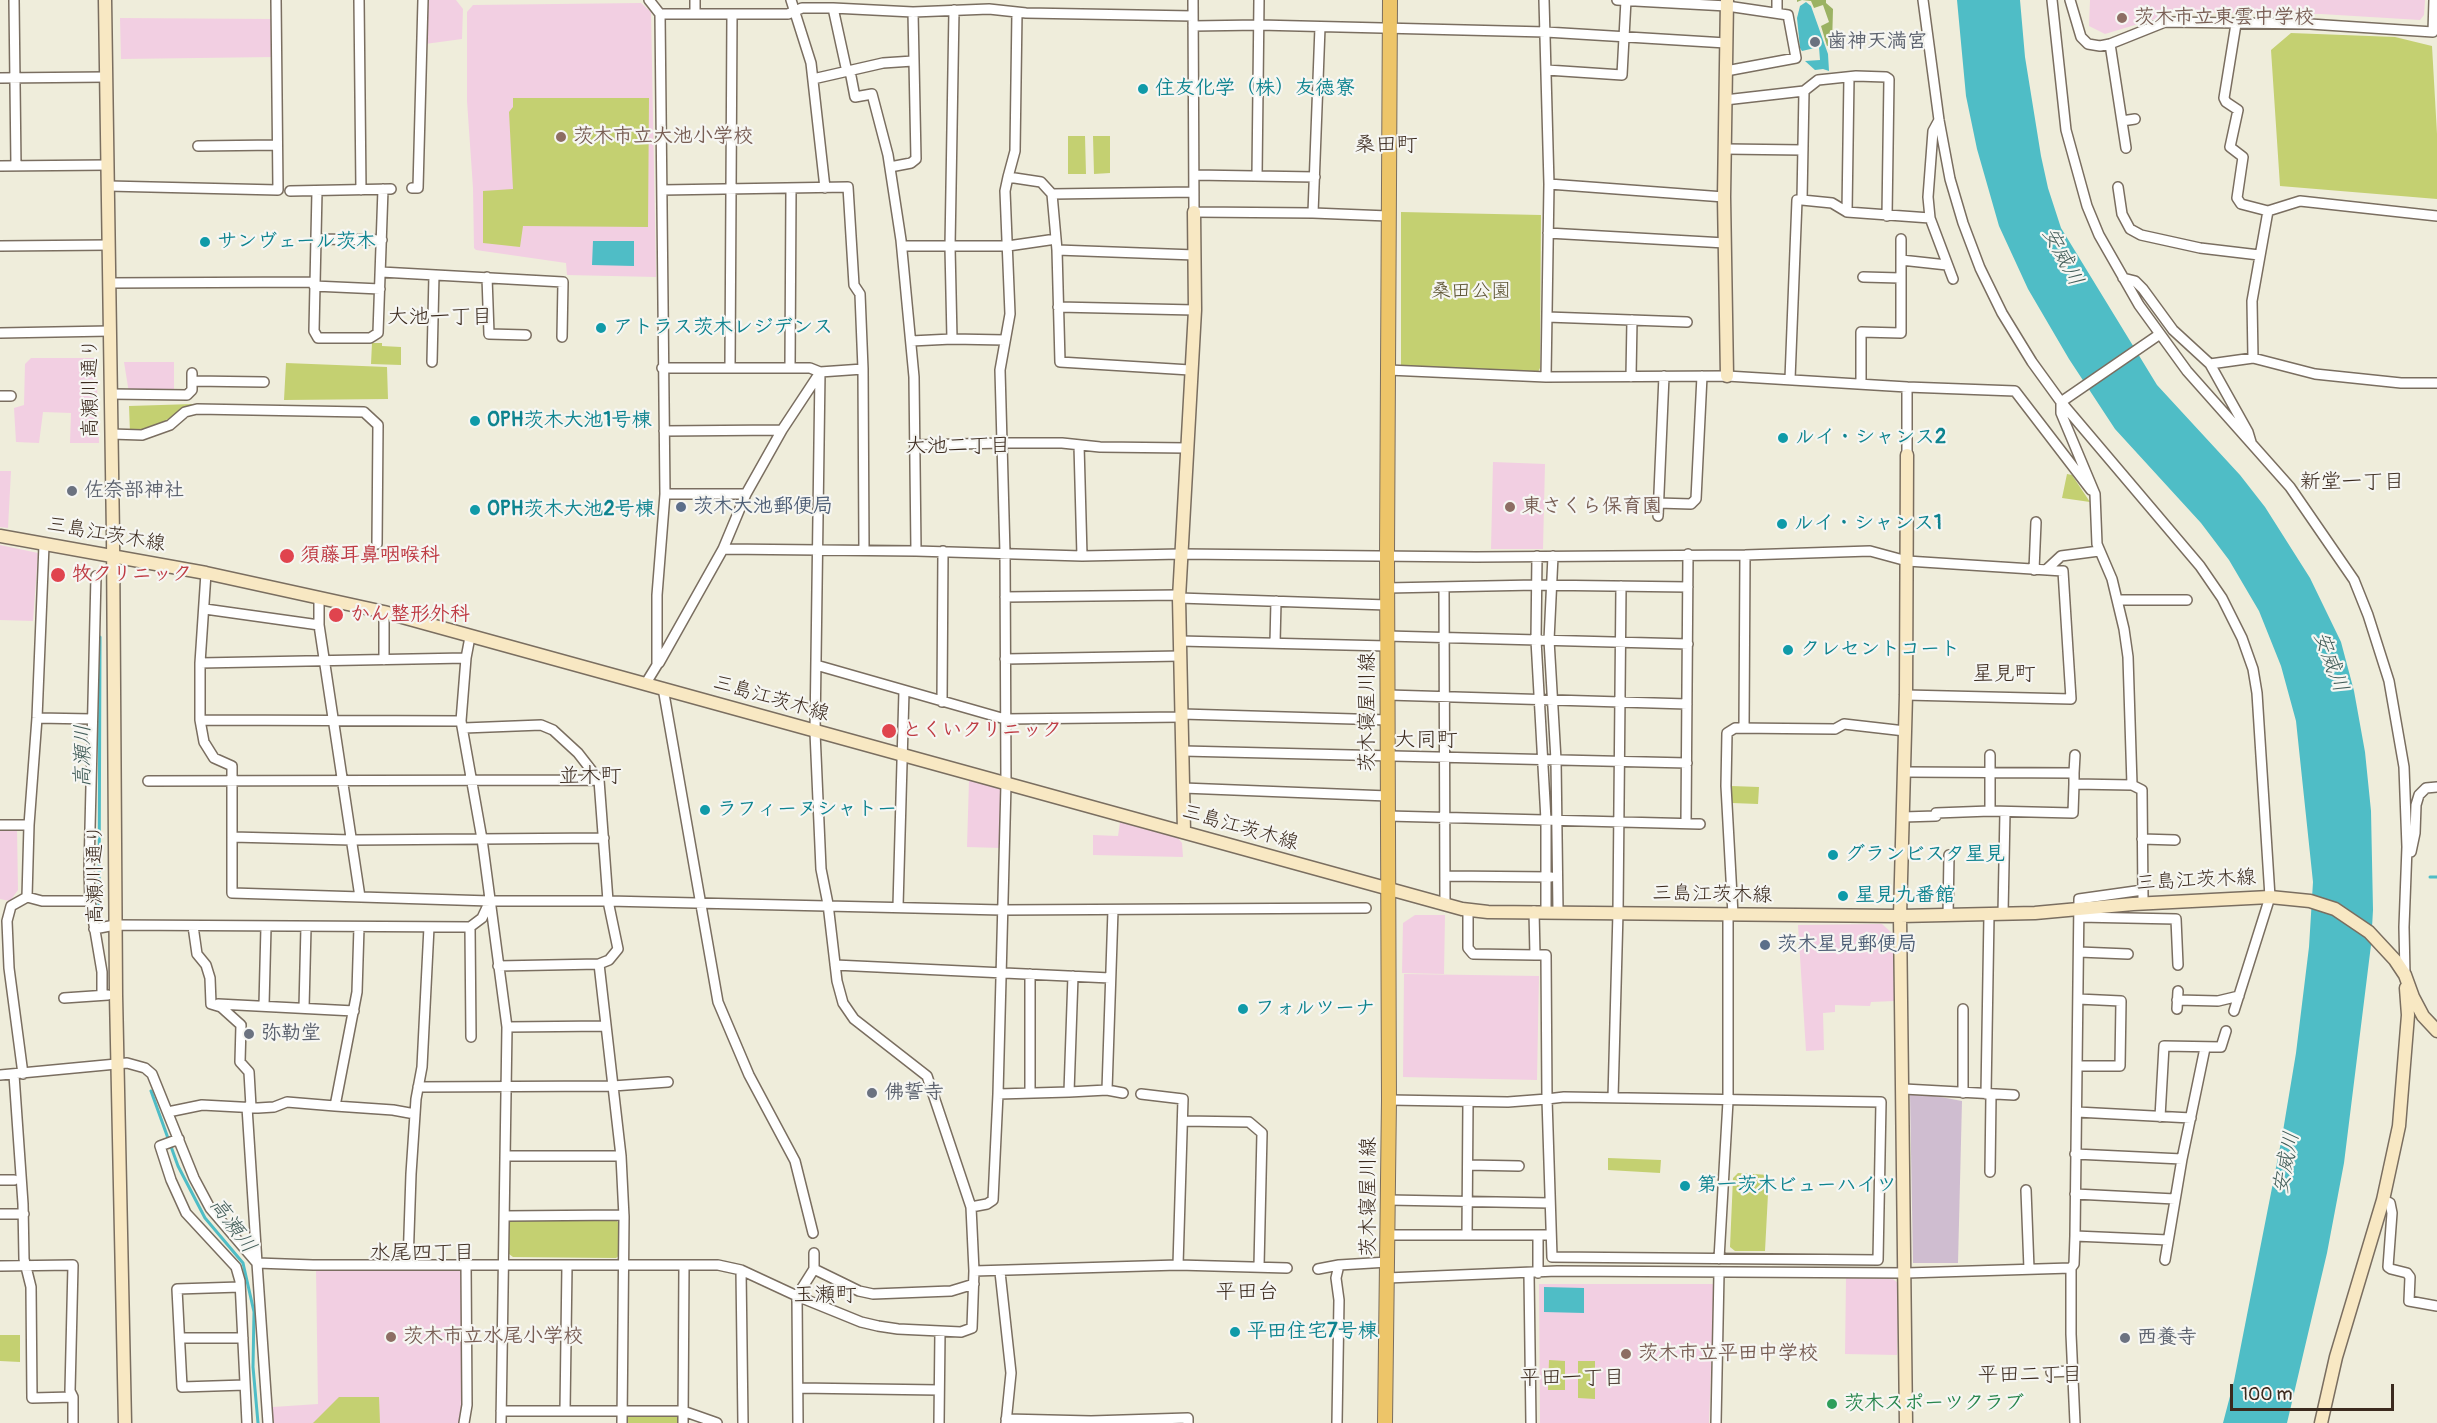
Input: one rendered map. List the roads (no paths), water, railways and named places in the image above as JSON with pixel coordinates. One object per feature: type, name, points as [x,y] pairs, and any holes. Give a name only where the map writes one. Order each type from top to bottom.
[{"type":"main road","name":"茨木寝屋川線","points":[[1385,1423],[1389,1100],[1387,555],[1390,0]]},
{"type":"street","points":[[14,0],[16,166]]},
{"type":"street","name":"高瀬川通り","points":[[105,0],[113,555],[113,926],[125,1423]]},
{"type":"street","points":[[108,186],[278,190],[276,0]]},
{"type":"street","points":[[359,0],[361,190]]},
{"type":"street","points":[[412,188],[418,188],[423,0]]},
{"type":"street","points":[[649,0],[660,14],[665,494],[657,595],[657,665]]},
{"type":"street","points":[[695,0],[695,14]]},
{"type":"street","points":[[792,0],[811,63],[825,188]]},
{"type":"street","points":[[890,167],[911,163],[916,159],[913,61],[917,11],[922,0]]},
{"type":"street","points":[[971,1207],[987,1204],[993,1200],[998,1094],[1006,784],[1005,553],[1000,370],[1010,314],[1005,191],[1015,151],[1013,11],[1009,0]]},
{"type":"street","points":[[1184,832],[1179,597],[1195,310],[1193,0]]},
{"type":"street","points":[[1257,176],[1259,0]]},
{"type":"street","points":[[1544,0],[1549,184],[1546,377]]},
{"type":"street","points":[[1617,0],[1727,3],[1788,15],[1796,58],[1726,71]]},
{"type":"street","points":[[1547,70],[1622,75],[1626,0]]},
{"type":"street","points":[[1777,0],[1777,13]]},
{"type":"street","points":[[1923,0],[1939,120],[1959,212],[1980,268],[2002,313],[2032,362],[2062,401],[2200,566],[2222,598],[2242,638],[2253,669],[2257,693],[2273,897],[2234,1011]]},
{"type":"street","points":[[2052,0],[2062,100],[2073,158],[2087,206],[2099,236],[2157,336],[2290,488],[2354,580],[2389,681],[2399,733],[2404,767],[2407,866],[2404,927],[2408,1015],[2399,1125],[2384,1200],[2336,1357],[2321,1423]]},
{"type":"street","points":[[2070,0],[2081,37],[2095,46],[2110,45],[2165,22],[2310,24],[2435,34],[2434,0]]},
{"type":"street","points":[[1726,376],[1724,197],[1727,3]]},
{"type":"street","points":[[660,14],[788,14],[802,8],[876,5],[917,11],[1193,16]]},
{"type":"street","points":[[833,8],[855,97],[872,94],[890,167],[902,246],[914,376],[916,550]]},
{"type":"street","points":[[952,339],[950,247],[954,10]]},
{"type":"street","points":[[730,368],[732,14]]},
{"type":"street","points":[[2236,24],[2224,98],[2238,110],[2230,147],[2243,157],[2237,198],[2241,204],[2268,211],[2300,201],[2437,216]]},
{"type":"street","points":[[1193,26],[1260,25],[1546,32],[1726,42]]},
{"type":"street","points":[[1314,213],[1320,27]]},
{"type":"street","points":[[2110,45],[2126,148]]},
{"type":"street","points":[[813,79],[883,63],[913,61]]},
{"type":"street","points":[[0,78],[107,77]]},
{"type":"street","points":[[1725,100],[1804,91],[1818,80],[1849,77],[1886,77],[1889,79],[1887,216]]},
{"type":"street","points":[[1847,212],[1849,77]]},
{"type":"street","points":[[1802,200],[1804,91]]},
{"type":"street","points":[[2122,121],[2135,119]]},
{"type":"street","points":[[1939,120],[1934,131],[1928,197],[1930,218],[1953,279]]},
{"type":"street","points":[[198,146],[277,145]]},
{"type":"street","points":[[1725,149],[1803,150]]},
{"type":"street","points":[[0,166],[108,165]]},
{"type":"street","points":[[1194,175],[1315,177]]},
{"type":"street","points":[[1008,177],[1041,182],[1052,194],[1057,250],[1060,362],[1190,370]]},
{"type":"street","points":[[1549,184],[1724,197]]},
{"type":"street","points":[[662,190],[848,187],[854,285],[860,294],[864,550]]},
{"type":"street","points":[[2118,187],[2122,214],[2130,229],[2141,235],[2200,248],[2259,255]]},
{"type":"street","points":[[290,191],[387,189],[382,240],[378,333],[370,338],[318,338],[314,331],[316,191]]},
{"type":"street","points":[[790,368],[791,189]]},
{"type":"street","points":[[1052,194],[1194,192]]},
{"type":"street","points":[[1790,379],[1797,200],[1832,202],[1847,212],[1930,218]]},
{"type":"street","points":[[2253,358],[2252,301],[2268,211]]},
{"type":"street","points":[[1194,212],[1388,216]]},
{"type":"street","points":[[1548,233],[1725,243]]},
{"type":"street","points":[[315,239],[382,240]]},
{"type":"street","points":[[902,246],[1008,246],[1056,239]]},
{"type":"street","points":[[1861,384],[1861,332],[1901,333],[1901,239]]},
{"type":"street","points":[[0,246],[109,245]]},
{"type":"street","points":[[1057,250],[1195,255]]},
{"type":"street","points":[[1901,260],[1947,265]]},
{"type":"street","points":[[381,272],[563,282],[562,337]]},
{"type":"street","points":[[432,362],[434,275]]},
{"type":"street","points":[[1863,277],[1900,278]]},
{"type":"street","points":[[487,278],[489,334],[526,335]]},
{"type":"street","points":[[2124,278],[2135,281],[2173,330],[2210,364],[2248,432],[2251,445]]},
{"type":"street","points":[[110,283],[314,284],[380,289]]},
{"type":"street","points":[[1058,307],[1195,310]]},
{"type":"street","points":[[1547,316],[1687,322]]},
{"type":"street","points":[[1631,376],[1632,320]]},
{"type":"street","points":[[0,333],[110,331]]},
{"type":"street","points":[[2062,401],[2157,336]]},
{"type":"street","points":[[911,341],[1005,340]]},
{"type":"street","points":[[2210,364],[2253,358],[2315,374],[2401,383],[2437,384]]},
{"type":"street","points":[[662,368],[810,368],[820,372],[862,369]]},
{"type":"street","points":[[1388,370],[1546,377],[1726,376],[2015,391],[2095,494]]},
{"type":"street","points":[[646,684],[723,549],[746,494],[782,430],[820,372]]},
{"type":"street","points":[[0,1075],[127,1063],[145,1068],[152,1074],[194,1178],[210,1208],[257,1263],[718,1265],[741,1270],[861,1322],[878,1326],[940,1331],[961,1332],[972,1328],[974,1271],[971,1207],[927,1076],[854,1019],[843,1003],[835,965],[821,868],[815,732],[820,372]]},
{"type":"street","points":[[1658,516],[1664,376]]},
{"type":"street","points":[[1658,503],[1691,504],[1696,499],[1702,376]]},
{"type":"street","points":[[110,394],[187,395],[192,390],[193,377],[264,382]]},
{"type":"street","points":[[1906,1423],[1904,1089],[1900,916],[1906,695],[1907,387]]},
{"type":"street","points":[[0,396],[11,396]]},
{"type":"street","points":[[2062,401],[2061,413],[2095,494],[2099,551],[2119,600],[2128,657],[2132,785]]},
{"type":"street","points":[[111,434],[142,435],[170,425],[184,412],[197,409],[364,412],[378,425],[377,544]]},
{"type":"street","points":[[664,431],[782,430]]},
{"type":"street","points":[[915,445],[1002,443],[1187,448]]},
{"type":"street","points":[[1079,445],[1082,556]]},
{"type":"street","points":[[665,494],[746,494]]},
{"type":"street","points":[[2034,570],[2036,522]]},
{"type":"street","name":"三島江茨木線","points":[[0,536],[206,573],[384,612],[1388,890],[1468,910],[1731,915],[1989,915],[2079,913],[2273,897],[2310,900],[2335,909],[2369,932],[2395,960],[2405,975],[2413,997],[2424,1016],[2437,1031]]},
{"type":"street","points":[[27,897],[29,825],[38,718],[44,545]]},
{"type":"street","points":[[723,549],[916,550],[1082,556],[1181,554],[1745,555],[1870,551],[1907,561],[2063,571],[2071,699],[1906,695]]},
{"type":"street","points":[[942,702],[943,551]]},
{"type":"street","points":[[2046,570],[2061,556],[2099,551]]},
{"type":"street","points":[[1686,823],[1689,554]]},
{"type":"street","points":[[1744,728],[1745,555]]},
{"type":"street","points":[[1537,556],[1536,640],[1546,820],[1546,877],[1552,911]]},
{"type":"street","points":[[1552,911],[1558,877],[1556,760],[1549,640],[1553,556]]},
{"type":"street","points":[[206,573],[200,663],[200,720],[204,742],[214,758],[231,766],[233,780],[231,893],[490,901],[608,900],[1002,910],[1366,908]]},
{"type":"street","points":[[96,576],[90,901],[102,972],[102,995]]},
{"type":"street","points":[[1387,588],[1536,585],[1688,587]]},
{"type":"street","points":[[1613,1098],[1618,912],[1621,586]]},
{"type":"street","points":[[1444,587],[1446,905]]},
{"type":"street","points":[[319,597],[319,626],[360,897]]},
{"type":"street","points":[[1005,597],[1179,597],[1387,605]]},
{"type":"street","points":[[2119,600],[2187,600]]},
{"type":"street","points":[[1275,643],[1276,601]]},
{"type":"street","points":[[205,609],[319,626]]},
{"type":"street","points":[[384,612],[384,660]]},
{"type":"street","points":[[470,637],[466,658],[463,724],[482,839],[507,1028],[507,1156],[501,1423]]},
{"type":"street","points":[[1180,641],[1275,643],[1444,638],[1688,644]]},
{"type":"street","points":[[1005,659],[1180,656]]},
{"type":"street","points":[[200,663],[466,658]]},
{"type":"street","points":[[816,665],[1005,719],[1182,716],[1388,720]]},
{"type":"street","points":[[663,688],[718,1002],[748,1074],[795,1161],[813,1233]]},
{"type":"street","points":[[898,906],[904,691]]},
{"type":"street","points":[[1388,694],[1687,704]]},
{"type":"street","points":[[38,718],[92,719]]},
{"type":"street","points":[[200,720],[541,725],[553,730],[578,753],[599,780],[608,900],[618,949],[609,960],[599,964],[498,966]]},
{"type":"street","points":[[1719,1259],[1728,1101],[1731,915],[1726,786],[1727,733],[1735,728],[1835,729],[1844,724],[1905,731]]},
{"type":"street","points":[[1183,751],[1687,763]]},
{"type":"street","points":[[1990,755],[1990,811]]},
{"type":"street","points":[[1903,817],[1990,811],[2073,813],[2075,755]]},
{"type":"street","points":[[1904,772],[2074,773]]},
{"type":"street","points":[[148,781],[599,780]]},
{"type":"street","points":[[2074,784],[2132,785],[2142,790],[2143,894],[2079,899],[2075,1236],[2074,1264],[2071,1268],[2071,1371],[2075,1423]]},
{"type":"street","points":[[2407,866],[2415,833],[2416,805],[2426,788],[2437,787]]},
{"type":"street","points":[[1183,788],[1388,796]]},
{"type":"street","points":[[2003,914],[2005,812]]},
{"type":"street","points":[[1388,816],[1700,824]]},
{"type":"street","points":[[0,825],[29,825]]},
{"type":"street","points":[[232,837],[352,840],[604,838]]},
{"type":"street","points":[[2142,839],[2175,840]]},
{"type":"street","points":[[1948,915],[1949,855]]},
{"type":"street","points":[[1446,876],[1558,877]]},
{"type":"street","points":[[73,1397],[32,1398],[31,1287],[25,1265],[18,1074],[7,921],[12,906],[27,897],[42,901],[90,901]]},
{"type":"street","points":[[94,929],[113,926],[470,927],[482,918],[490,901]]},
{"type":"street","points":[[1107,1090],[1113,910]]},
{"type":"street","points":[[1389,1100],[1508,1102],[1547,1099],[1613,1098],[1881,1102],[1878,1260],[1552,1257],[1547,1099],[1546,955],[1473,954],[1468,948],[1468,910]]},
{"type":"street","points":[[1533,911],[1534,955]]},
{"type":"street","points":[[2079,913],[2143,914],[2176,919],[2178,964]]},
{"type":"street","points":[[1989,915],[1990,1172]]},
{"type":"street","points":[[193,926],[197,954],[206,964],[210,978],[211,1004]]},
{"type":"street","points":[[264,1005],[266,927]]},
{"type":"street","points":[[304,1008],[306,927]]},
{"type":"street","points":[[336,1106],[357,992],[359,927]]},
{"type":"street","points":[[408,1264],[415,1114],[422,1067],[429,927]]},
{"type":"street","points":[[470,927],[471,1037]]},
{"type":"street","points":[[2079,952],[2128,954]]},
{"type":"street","points":[[599,964],[621,1156],[624,1215],[622,1423]]},
{"type":"street","points":[[835,965],[1110,978]]},
{"type":"street","points":[[1030,975],[1030,1092]]},
{"type":"street","points":[[1069,1092],[1072,976]]},
{"type":"street","points":[[0,981],[11,980]]},
{"type":"street","points":[[64,998],[116,995]]},
{"type":"street","points":[[2177,1000],[2218,1001],[2239,996]]},
{"type":"street","points":[[2077,1066],[2120,1066],[2121,1001],[2078,999]]},
{"type":"street","points":[[211,1004],[354,1011]]},
{"type":"street","points":[[211,1004],[221,1006],[241,1025],[240,1062],[249,1072],[257,1263],[268,1423]]},
{"type":"street","points":[[1963,1009],[1963,1093]]},
{"type":"street","points":[[507,1028],[606,1026]]},
{"type":"street","points":[[2160,1117],[2164,1046],[2222,1047],[2226,1031]]},
{"type":"street","points":[[2165,1260],[2182,1159],[2205,1048]]},
{"type":"street","points":[[418,1087],[613,1086],[668,1082]]},
{"type":"street","points":[[1904,1089],[2014,1095]]},
{"type":"street","points":[[998,1094],[1107,1090],[1123,1093]]},
{"type":"street","points":[[1142,1094],[1183,1100],[1179,1265]]},
{"type":"street","points":[[168,1112],[202,1105],[274,1107],[287,1102],[393,1110],[415,1114]]},
{"type":"street","points":[[1467,1234],[1468,1102]]},
{"type":"street","points":[[2077,1112],[2191,1118]]},
{"type":"street","points":[[1183,1121],[1249,1122],[1262,1132],[1260,1266]]},
{"type":"street","points":[[179,1138],[160,1146],[171,1180],[186,1213],[236,1267],[240,1287],[247,1423]]},
{"type":"street","points":[[2075,1154],[2182,1159]]},
{"type":"street","points":[[507,1156],[621,1156]]},
{"type":"street","points":[[1468,1165],[1519,1166]]},
{"type":"street","points":[[0,1180],[14,1180]]},
{"type":"street","points":[[2026,1190],[2029,1269]]},
{"type":"street","points":[[2075,1194],[2175,1199]]},
{"type":"street","points":[[1388,1200],[1550,1203]]},
{"type":"street","points":[[2384,1200],[2390,1203],[2392,1213],[2388,1267],[2410,1276],[2409,1301],[2437,1306]]},
{"type":"street","points":[[0,1215],[24,1215]]},
{"type":"street","points":[[505,1216],[624,1215]]},
{"type":"street","points":[[1388,1234],[1551,1235]]},
{"type":"street","points":[[1531,1423],[1534,1273],[1538,1235]]},
{"type":"street","points":[[2075,1236],[2168,1240]]},
{"type":"street","points":[[798,1423],[798,1296],[814,1269],[814,1253]]},
{"type":"street","points":[[1318,1269],[1339,1265],[1388,1262]]},
{"type":"street","points":[[464,1423],[467,1405],[466,1263]]},
{"type":"street","points":[[0,1266],[73,1265],[70,1391],[73,1397],[73,1423]]},
{"type":"street","points":[[565,1411],[567,1265]]},
{"type":"street","points":[[683,1423],[684,1265]]},
{"type":"street","points":[[974,1271],[1179,1265],[1287,1268]]},
{"type":"street","points":[[1337,1423],[1339,1300],[1336,1278],[1339,1265]]},
{"type":"street","points":[[1388,1278],[1486,1273],[1906,1273],[2071,1268]]},
{"type":"street","points":[[814,1269],[859,1291],[873,1294],[951,1291],[974,1284]]},
{"type":"street","points":[[741,1270],[743,1423]]},
{"type":"street","points":[[1000,1272],[1011,1373],[1006,1421],[1091,1422],[1188,1418],[1188,1423]]},
{"type":"street","points":[[1716,1423],[1719,1273]]},
{"type":"street","points":[[240,1287],[177,1289],[182,1387],[245,1385]]},
{"type":"street","points":[[939,1423],[940,1331]]},
{"type":"street","points":[[180,1338],[243,1338]]},
{"type":"street","points":[[2051,1372],[2071,1371]]},
{"type":"street","points":[[798,1389],[939,1390]]},
{"type":"street","points":[[501,1411],[683,1412],[717,1423]]},
{"type":"water","name":"安威川","points":[[1957,0],[2020,0],[2025,57],[2041,156],[2048,188],[2061,228],[2157,385],[2240,475],[2265,507],[2310,578],[2341,642],[2354,691],[2365,752],[2371,811],[2373,910],[2371,945],[2344,1163],[2327,1253],[2287,1423],[2223,1423],[2234,1381],[2282,1137],[2296,1053],[2309,947],[2313,882],[2296,721],[2281,666],[2259,611],[2229,560],[2201,523],[2115,429],[2069,359],[2028,289],[1999,226],[1977,149],[1966,96]]},
{"type":"water","points":[[1806,2],[1811,6],[1828,54],[1829,71],[1815,70],[1805,61],[1820,60],[1819,47],[1802,51],[1800,48],[1797,18],[1800,6]]},
{"type":"water","points":[[593,241],[634,241],[634,266],[592,265]]},
{"type":"water","points":[[1544,1287],[1584,1288],[1584,1313],[1544,1312]]},
{"type":"waterway","name":"高瀬川","points":[[99,910],[100,637]]},
{"type":"waterway","points":[[2430,877],[2437,877]]},
{"type":"waterway","name":"高瀬川","points":[[151,1091],[178,1166],[205,1218],[243,1263],[254,1312],[253,1367],[258,1423]]},
{"type":"place","name":"茨木市立東雲中学校","points":[[2122,18]]},
{"type":"place","name":"歯神天満宮","points":[[1815,42]]},
{"type":"place","name":"住友化学（株）友徳寮","points":[[1143,89]]},
{"type":"place","name":"茨木市立大池小学校","points":[[561,137]]},
{"type":"place","name":"サンヴェール茨木","points":[[205,242]]},
{"type":"place","name":"アトラス茨木レジデンス","points":[[601,328]]},
{"type":"place","name":"OPH茨木大池1号棟","points":[[475,421]]},
{"type":"place","name":"ルイ・シャンス2","points":[[1783,438]]},
{"type":"place","name":"佐奈部神社","points":[[72,491]]},
{"type":"place","name":"茨木大池郵便局","points":[[681,507]]},
{"type":"place","name":"東さくら保育園","points":[[1510,507]]},
{"type":"place","name":"OPH茨木大池2号棟","points":[[475,510]]},
{"type":"place","name":"ルイ・シャンス1","points":[[1782,524]]},
{"type":"place","name":"須藤耳鼻咽喉科","points":[[287,556]]},
{"type":"place","name":"牧クリニック","points":[[58,575]]},
{"type":"place","name":"かん整形外科","points":[[336,615]]},
{"type":"place","name":"クレセントコート","points":[[1788,650]]},
{"type":"place","name":"とくいクリニック","points":[[889,731]]},
{"type":"place","name":"ラフィーヌシャトー","points":[[705,810]]},
{"type":"place","name":"グランビスタ星見","points":[[1833,855]]},
{"type":"place","name":"星見九番館","points":[[1843,896]]},
{"type":"place","name":"茨木星見郵便局","points":[[1765,945]]},
{"type":"place","name":"フォルツーナ","points":[[1243,1009]]},
{"type":"place","name":"弥勒堂","points":[[249,1034]]},
{"type":"place","name":"佛誓寺","points":[[872,1093]]},
{"type":"place","name":"第一茨木ビューハイツ","points":[[1685,1186]]},
{"type":"place","name":"平田住宅7号棟","points":[[1235,1332]]},
{"type":"place","name":"茨木市立水尾小学校","points":[[391,1337]]},
{"type":"place","name":"西養寺","points":[[2125,1338]]},
{"type":"place","name":"茨木市立平田中学校","points":[[1626,1354]]},
{"type":"place","name":"茨木スポーツクラブ","points":[[1832,1404]]},
{"type":"district","name":"桑田町","points":[[1386,146]]},
{"type":"district","name":"大池一丁目","points":[[440,318]]},
{"type":"district","name":"大池二丁目","points":[[958,447]]},
{"type":"district","name":"新堂一丁目","points":[[2352,483]]},
{"type":"district","name":"星見町","points":[[2004,675]]},
{"type":"district","name":"大同町","points":[[1426,741]]},
{"type":"district","name":"並木町","points":[[590,777]]},
{"type":"district","name":"水尾四丁目","points":[[422,1254]]},
{"type":"district","name":"平田台","points":[[1247,1293]]},
{"type":"district","name":"玉瀬町","points":[[825,1296]]},
{"type":"district","name":"平田二丁目","points":[[2030,1376]]},
{"type":"district","name":"平田一丁目","points":[[1572,1379]]},
{"type":"park label","name":"桑田公園","points":[[1471,292]]}]
